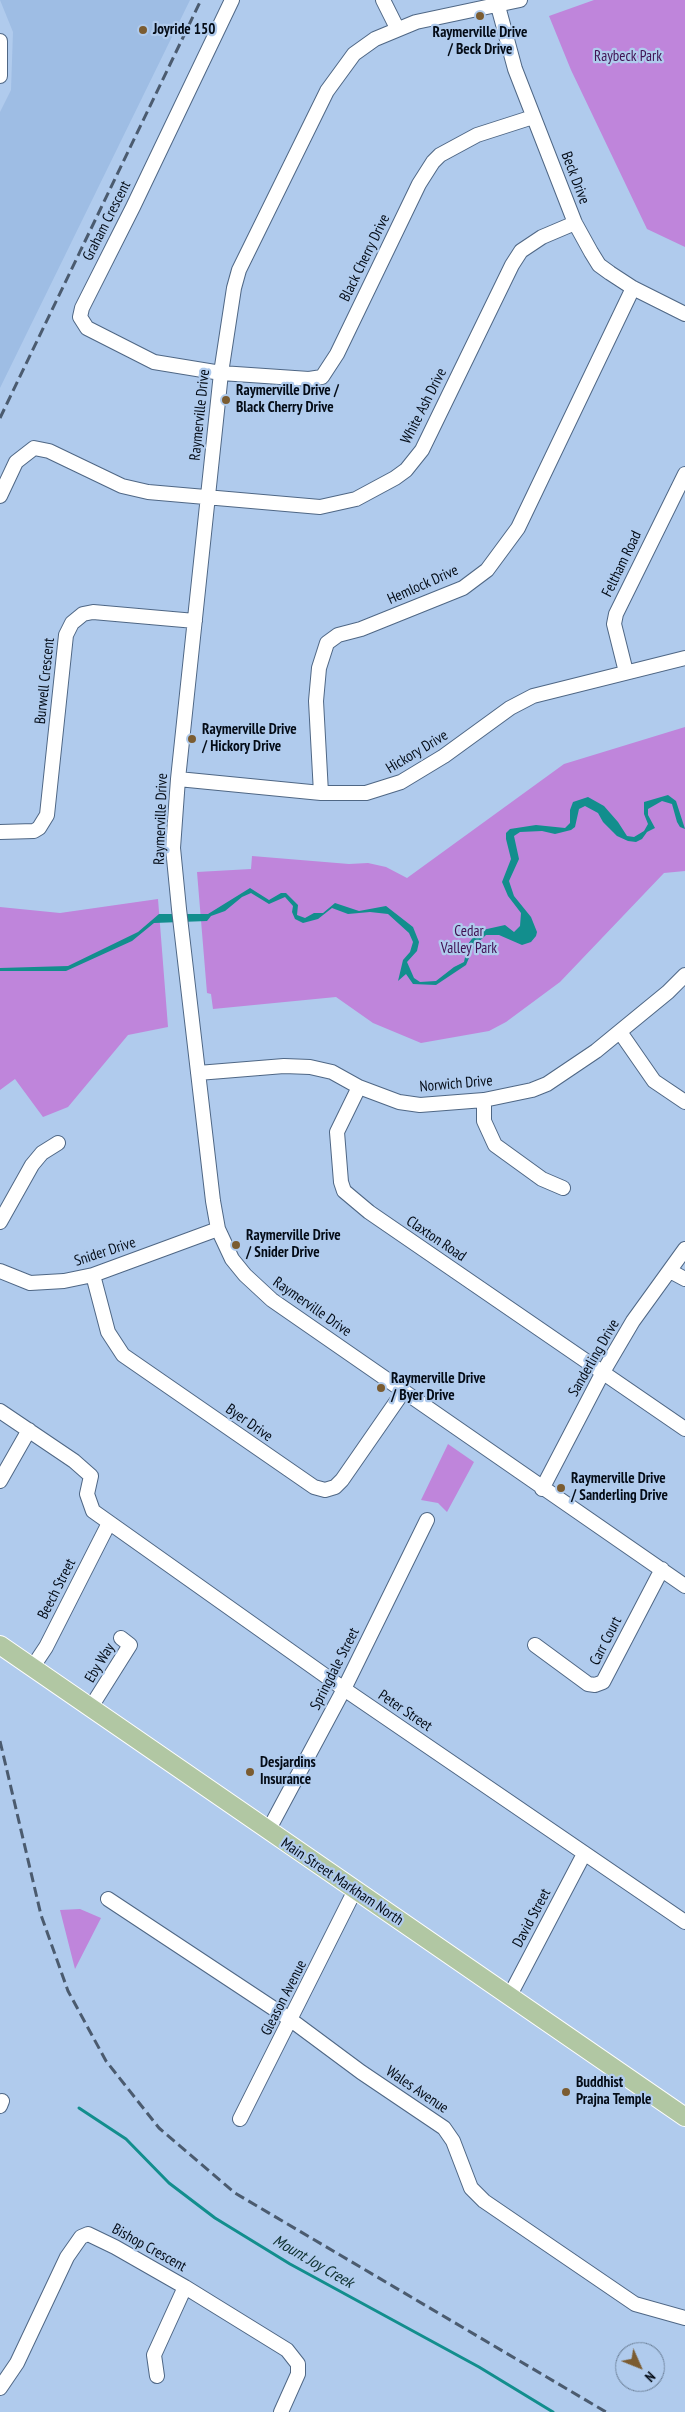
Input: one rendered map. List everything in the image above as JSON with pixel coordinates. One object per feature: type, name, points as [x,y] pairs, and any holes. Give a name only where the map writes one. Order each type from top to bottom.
[{"type":"main road","name":"Main Street Markham North","points":[[0,1645],[685,2117]]},
{"type":"street","name":"Graham Crescent","points":[[221,373],[154,362],[87,328],[80,317],[87,294],[133,207],[232,0]]},
{"type":"street","points":[[383,0],[397,28]]},
{"type":"street","name":"Raymerville Drive","points":[[520,0],[498,6],[439,16],[397,28],[354,54],[327,91],[239,270],[234,288],[221,373],[178,779],[174,848],[181,929],[218,1229],[232,1258],[257,1288],[542,1489],[685,1586]]},
{"type":"street","name":"Beck Drive","points":[[498,6],[515,69],[533,117],[575,223],[599,265],[633,288],[685,314]]},
{"type":"street","points":[[0,42],[0,76]]},
{"type":"street","name":"Black Cherry Drive","points":[[221,373],[310,379],[322,377],[336,354],[419,184],[433,162],[440,155],[477,136],[533,117]]},
{"type":"street","name":"White Ash Drive","points":[[208,496],[320,507],[356,498],[396,478],[406,470],[422,450],[512,265],[521,251],[542,237],[575,223]]},
{"type":"street","name":"Hemlock Drive","points":[[320,793],[316,700],[319,668],[327,643],[338,635],[396,616],[463,588],[487,570],[518,528],[633,288]]},
{"type":"street","points":[[0,496],[16,462],[34,448],[49,450],[122,486],[174,495],[208,496]]},
{"type":"street","name":"Feltham Road","points":[[626,672],[614,624],[616,614],[685,474]]},
{"type":"street","name":"Burwell Crescent","points":[[0,832],[34,831],[39,828],[48,815],[66,635],[72,622],[83,614],[93,612],[195,621]]},
{"type":"street","points":[[626,672],[685,658]]},
{"type":"street","name":"Hickory Drive","points":[[178,779],[320,793],[366,793],[386,788],[444,756],[522,701],[546,692],[626,672]]},
{"type":"street","name":"Norwich Drive","points":[[198,1073],[284,1066],[310,1067],[332,1072],[359,1087],[398,1102],[420,1105],[484,1100],[532,1090],[546,1084],[596,1052],[668,992],[685,975]]},
{"type":"street","points":[[620,1032],[654,1081],[685,1102]]},
{"type":"street","name":"Claxton Road","points":[[359,1087],[337,1132],[341,1182],[344,1191],[369,1212],[685,1429]]},
{"type":"street","points":[[484,1100],[484,1121],[495,1145],[542,1179],[563,1188]]},
{"type":"street","points":[[0,1222],[32,1165],[42,1153],[58,1143]]},
{"type":"street","name":"Snider Drive","points":[[0,1271],[30,1283],[64,1281],[93,1275],[218,1229]]},
{"type":"street","name":"Sanderling Drive","points":[[542,1489],[603,1372],[633,1321],[685,1249]]},
{"type":"street","points":[[670,1271],[685,1279]]},
{"type":"street","name":"Byer Drive","points":[[93,1275],[108,1332],[123,1355],[314,1487],[325,1490],[335,1487],[342,1480],[403,1392]]},
{"type":"street","points":[[0,1411],[29,1430],[0,1479]]},
{"type":"street","name":"Peter Street","points":[[29,1430],[74,1461],[91,1476],[87,1494],[88,1502],[93,1511],[344,1689],[685,1922]]},
{"type":"street","name":"Springdale Street","points":[[268,1831],[344,1689],[427,1520]]},
{"type":"street","name":"Beech Street","points":[[32,1668],[46,1648],[109,1523]]},
{"type":"street","name":"Carr Court","points":[[535,1645],[588,1684],[596,1685],[603,1682],[662,1569]]},
{"type":"street","name":"Eby Way","points":[[91,1707],[130,1645],[121,1638]]},
{"type":"street","name":"David Street","points":[[509,1997],[584,1854]]},
{"type":"street","name":"Gleason Avenue","points":[[240,2119],[355,1890]]},
{"type":"street","name":"Wales Avenue","points":[[108,1899],[291,2020],[444,2128],[453,2141],[471,2188],[484,2201],[635,2304],[685,2318]]},
{"type":"street","name":"Bishop Crescent","points":[[0,2388],[17,2363],[67,2257],[81,2237],[88,2234],[115,2247],[287,2350],[298,2364],[298,2374],[281,2412]]},
{"type":"street","points":[[156,2376],[154,2355],[185,2288]]},
{"type":"shaded area","points":[[0,0],[190,0],[0,388],[0,112],[11,90],[13,32]]},
{"type":"shaded area","points":[[668,795],[676,801],[685,829],[680,827],[677,822],[672,804],[662,801],[648,809],[648,815],[655,828],[647,832],[642,839],[636,842],[617,836],[603,822],[598,813],[585,806],[579,809],[575,827],[571,830],[555,834],[542,831],[520,832],[514,836],[519,859],[509,881],[514,896],[531,917],[537,932],[536,936],[531,942],[522,945],[499,935],[486,935],[474,946],[466,965],[436,985],[413,984],[406,974],[398,981],[403,960],[410,952],[413,942],[409,933],[388,914],[370,912],[348,914],[332,908],[318,919],[303,923],[295,919],[292,912],[293,906],[285,897],[269,904],[251,893],[242,897],[225,911],[211,916],[207,921],[154,923],[132,941],[66,971],[0,971],[0,968],[68,966],[138,932],[159,914],[208,914],[250,888],[269,900],[281,893],[286,893],[298,905],[297,915],[305,918],[314,913],[323,913],[335,903],[359,911],[386,906],[413,927],[419,942],[417,951],[407,962],[414,978],[420,982],[436,981],[464,962],[468,944],[478,931],[505,925],[514,932],[520,926],[521,913],[508,896],[502,882],[511,859],[506,839],[506,833],[510,829],[536,825],[565,828],[570,823],[570,810],[573,802],[588,797],[604,806],[627,836],[634,837],[644,831],[648,824],[644,814],[644,802]]},
{"type":"green space","name":"Raybeck Park","points":[[594,0],[685,0],[685,247],[647,229],[571,70],[549,16]]},
{"type":"green space","name":"Cedar Valley Park","points":[[685,727],[685,871],[664,873],[560,982],[506,1022],[489,1031],[421,1043],[373,1023],[336,997],[213,1009],[211,994],[207,993],[197,872],[251,869],[252,856],[349,864],[368,863],[386,867],[407,878],[564,764]]},
{"type":"green space","points":[[158,899],[168,1027],[128,1035],[68,1107],[43,1117],[15,1079],[0,1090],[0,907],[60,913]]},
{"type":"green space","points":[[448,1444],[474,1462],[447,1512],[438,1503],[421,1500]]},
{"type":"green space","points":[[80,1909],[101,1918],[75,1969],[60,1910]]},
{"type":"waterway","name":"Mount Joy Creek","points":[[79,2108],[126,2139],[169,2183],[215,2218],[290,2264],[479,2367],[553,2412]]},
{"type":"railway","points":[[0,418],[201,0]]},
{"type":"railway","points":[[0,1741],[41,1915],[68,1991],[106,2061],[159,2128],[235,2193],[606,2412]]},
{"type":"place","name":"Raymerville Drive / Beck Drive","points":[[480,16]]},
{"type":"place","name":"Joyride 150","points":[[143,30]]},
{"type":"place","name":"Raymerville Drive / Black Cherry Drive","points":[[226,400]]},
{"type":"place","name":"Raymerville Drive / Hickory Drive","points":[[192,739]]},
{"type":"place","name":"Raymerville Drive / Snider Drive","points":[[236,1245]]},
{"type":"place","name":"Raymerville Drive / Byer Drive","points":[[381,1388]]},
{"type":"place","name":"Raymerville Drive / Sanderling Drive","points":[[561,1488]]},
{"type":"place","name":"Desjardins Insurance","points":[[250,1772]]},
{"type":"place","name":"Buddhist Prajna Temple","points":[[566,2092]]}]
